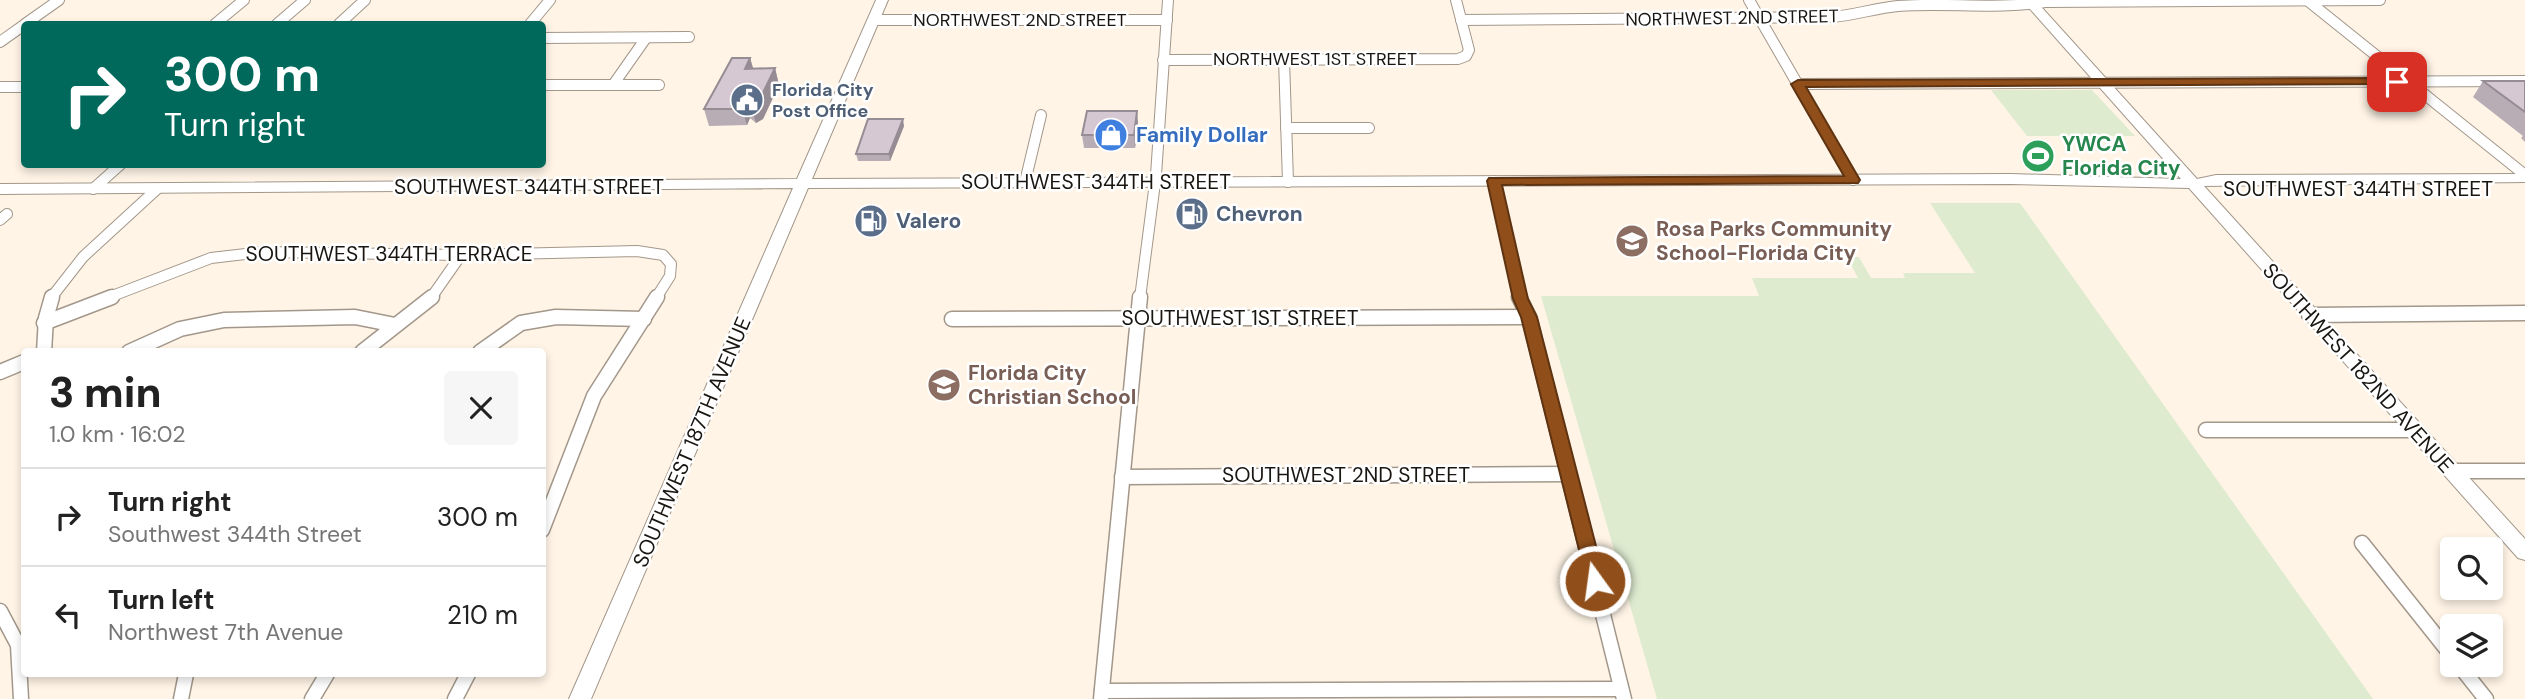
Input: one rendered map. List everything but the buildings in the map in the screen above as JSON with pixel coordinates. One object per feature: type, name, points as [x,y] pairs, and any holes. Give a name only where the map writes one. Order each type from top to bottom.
[{"type":"main road","name":"SOUTHWEST 187TH AVENUE","points":[[580,699],[882,0]]},
{"type":"main road","name":"SOUTHWEST 182ND AVENUE","points":[[2030,2],[2525,552]]},
{"type":"main road","name":"SOUTHWEST 344TH STREET","points":[[2192,184],[2216,180],[2525,176]]},
{"type":"main road","name":"SOUTHWEST 344TH STREET","points":[[0,189],[1025,182],[2056,180],[2192,184],[2227,191],[2525,190]]},
{"type":"street","points":[[30,21],[59,0]]},
{"type":"street","points":[[219,21],[244,0]]},
{"type":"street","points":[[280,21],[305,0]]},
{"type":"street","points":[[342,21],[365,0]]},
{"type":"street","points":[[532,21],[550,0]]},
{"type":"street","points":[[1168,0],[1155,182],[1136,318],[1102,695],[1622,694],[1529,317],[1520,299],[1494,181]]},
{"type":"street","points":[[1456,0],[1461,20]]},
{"type":"street","points":[[1749,0],[1853,180]]},
{"type":"street","points":[[2307,0],[2525,176]]},
{"type":"street","name":"NORTHWEST 2ND STREET","points":[[1461,20],[1844,17],[1901,6],[2030,2],[2381,0]]},
{"type":"street","name":"NORTHWEST 2ND STREET","points":[[874,20],[1167,20]]},
{"type":"street","name":"NORTHWEST 1ST STREET","points":[[1163,60],[1451,59],[1466,56],[1469,50],[1461,20]]},
{"type":"street","points":[[2,41],[21,28]]},
{"type":"street","points":[[546,38],[689,37]]},
{"type":"street","points":[[613,85],[646,38]]},
{"type":"street","points":[[2,41],[21,39]]},
{"type":"street","points":[[1284,59],[1288,182]]},
{"type":"street","points":[[1798,84],[2525,81]]},
{"type":"street","points":[[546,85],[659,85]]},
{"type":"street","points":[[0,87],[21,87]]},
{"type":"street","points":[[1025,182],[1041,115]]},
{"type":"street","points":[[1286,128],[1369,128]]},
{"type":"street","points":[[93,189],[117,168]]},
{"type":"street","points":[[44,348],[44,323],[51,297],[63,278],[158,189]]},
{"type":"street","name":"SOUTHWEST 344TH TERRACE","points":[[44,323],[211,258],[263,252],[461,255],[637,251],[663,255],[671,264],[670,276],[644,319]]},
{"type":"street","points":[[367,348],[431,298],[461,255]]},
{"type":"street","points":[[2309,314],[2525,313]]},
{"type":"street","points":[[138,348],[180,329],[224,320],[355,317],[394,325]]},
{"type":"street","points":[[486,348],[521,323],[556,317],[644,319]]},
{"type":"street","name":"SOUTHWEST 1ST STREET","points":[[952,319],[1529,317]]},
{"type":"street","points":[[546,521],[563,484],[584,415],[606,374],[644,319]]},
{"type":"street","points":[[0,372],[21,363]]},
{"type":"street","points":[[2206,430],[2414,429]]},
{"type":"street","points":[[2451,471],[2525,471]]},
{"type":"street","name":"SOUTHWEST 2ND STREET","points":[[1122,477],[1569,474]]},
{"type":"street","points":[[2362,543],[2440,641]]},
{"type":"street","points":[[0,611],[18,645],[21,699]]},
{"type":"street","points":[[181,699],[185,677]]},
{"type":"street","points":[[312,699],[325,677]]},
{"type":"street","points":[[455,699],[466,677]]},
{"type":"street","points":[[2469,677],[2486,699]]},
{"type":"green space","points":[[1991,90],[2092,90],[2135,136],[2027,136]]},
{"type":"green space","points":[[1930,203],[2020,203],[2373,699],[1657,699],[1541,296],[1759,296],[1752,278],[1858,278],[1847,257],[1859,257],[1871,278],[1905,278],[1903,273],[1975,273]]},
{"type":"place","name":"Florida City Post Office","points":[[747,100]]},
{"type":"place","name":"Family Dollar","points":[[1111,135]]},
{"type":"place","name":"YWCA Florida City","points":[[2038,156]]},
{"type":"place","name":"Chevron","points":[[1192,214]]},
{"type":"place","name":"Valero","points":[[871,221]]},
{"type":"place","name":"Rosa Parks Community School-Florida City","points":[[1632,241]]},
{"type":"place","name":"Florida City Christian School","points":[[944,385]]},
{"type":"route","points":[[1595,581],[1529,317],[1520,299],[1494,181],[1853,180],[1798,84],[2397,82]]}]
